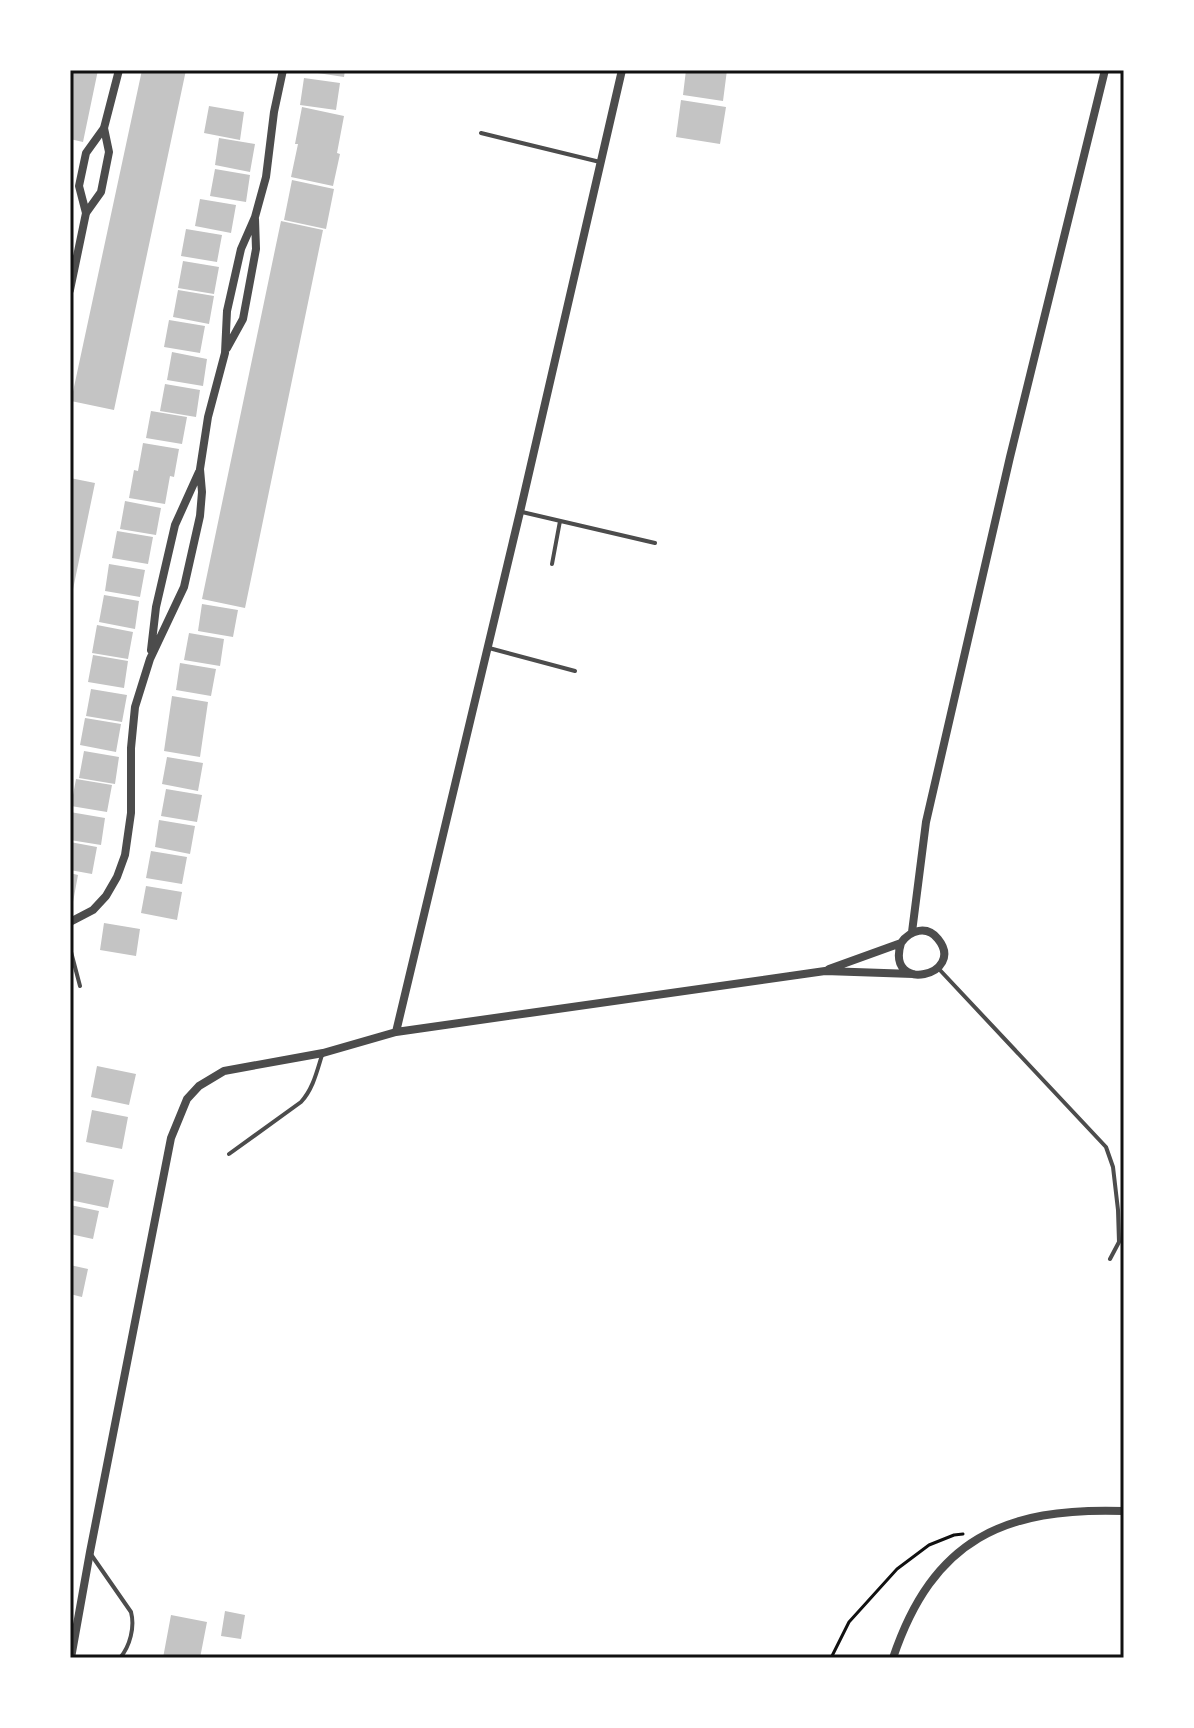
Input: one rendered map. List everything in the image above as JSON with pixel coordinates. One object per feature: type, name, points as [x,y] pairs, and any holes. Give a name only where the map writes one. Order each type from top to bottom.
[{"type":"street","points":[[86,213],[79,186],[86,153],[104,128],[119,70]]},
{"type":"street","points":[[70,922],[100,903],[122,866],[131,813],[132,727],[139,690],[184,587],[200,516],[200,469],[208,417],[225,353],[227,311],[241,249],[255,217],[266,177],[283,70]]},
{"type":"street","points":[[396,1032],[622,70]]},
{"type":"street","points":[[912,932],[926,822],[1007,470],[1105,70]]},
{"type":"street","points":[[70,290],[86,213],[101,192],[104,179],[109,152],[104,128]]},
{"type":"street","points":[[225,353],[243,319],[256,249],[255,217]]},
{"type":"street","points":[[150,659],[156,607],[175,525],[200,469]]},
{"type":"street","points":[[71,1658],[171,1138],[187,1099],[199,1086],[224,1071],[323,1053],[396,1032],[825,971],[926,975],[938,968],[943,956],[937,937],[925,930],[912,932],[898,950],[902,966],[913,974]]},
{"type":"street","points":[[825,971],[901,943]]},
{"type":"street","points":[[893,1658],[922,1593],[950,1560],[980,1536],[1007,1524],[1041,1515],[1072,1511],[1124,1511]]},
{"type":"lane","points":[[481,133],[600,162]]},
{"type":"lane","points":[[520,512],[655,543]]},
{"type":"lane","points":[[552,564],[560,521]]},
{"type":"lane","points":[[487,648],[575,671]]},
{"type":"lane","points":[[70,948],[80,986]]},
{"type":"lane","points":[[938,968],[1106,1147],[1113,1167],[1118,1210],[1119,1242],[1110,1259]]},
{"type":"lane","points":[[229,1154],[301,1102],[308,1094],[323,1053]]},
{"type":"lane","points":[[90,1552],[131,1612],[133,1620],[128,1648],[120,1658]]},
{"type":"path","points":[[831,1658],[849,1622],[897,1569],[929,1545],[954,1535],[980,1536]]},
{"type":"building","points":[[70,70],[98,70],[83,142],[70,139]]},
{"type":"building","points":[[142,70],[186,70],[114,410],[71,401]]},
{"type":"building","points":[[311,70],[345,70],[344,77]]},
{"type":"building","points":[[686,70],[727,70],[723,101],[683,95]]},
{"type":"building","points":[[304,78],[340,83],[336,110],[300,105]]},
{"type":"building","points":[[681,100],[726,107],[720,144],[676,137]]},
{"type":"building","points":[[209,106],[244,112],[240,140],[204,133]]},
{"type":"building","points":[[302,107],[344,116],[333,186],[291,177]]},
{"type":"building","points":[[219,138],[255,144],[250,172],[215,165]]},
{"type":"building","points":[[215,169],[250,175],[246,202],[210,196]]},
{"type":"building","points":[[292,180],[334,189],[326,229],[284,220]]},
{"type":"building","points":[[200,199],[236,205],[231,233],[195,226]]},
{"type":"building","points":[[281,221],[323,230],[245,608],[202,599]]},
{"type":"building","points":[[186,229],[222,235],[217,262],[181,256]]},
{"type":"building","points":[[183,261],[219,267],[214,294],[178,288]]},
{"type":"building","points":[[178,290],[214,296],[209,324],[173,317]]},
{"type":"building","points":[[169,320],[205,326],[200,353],[164,347]]},
{"type":"building","points":[[172,352],[207,359],[203,386],[167,380]]},
{"type":"building","points":[[165,384],[200,390],[196,417],[160,411]]},
{"type":"building","points":[[151,411],[187,417],[182,444],[146,438]]},
{"type":"building","points":[[143,443],[179,449],[165,504],[129,498]]},
{"type":"building","points":[[70,478],[95,483],[71,599],[70,598]]},
{"type":"building","points":[[125,501],[161,508],[156,535],[120,529]]},
{"type":"building","points":[[117,531],[153,537],[148,564],[112,558]]},
{"type":"building","points":[[109,564],[145,570],[140,597],[105,591]]},
{"type":"building","points":[[104,595],[139,601],[135,629],[99,622]]},
{"type":"building","points":[[202,604],[238,610],[233,637],[198,631]]},
{"type":"building","points":[[97,625],[133,632],[128,659],[92,653]]},
{"type":"building","points":[[189,633],[224,639],[220,666],[184,660]]},
{"type":"building","points":[[93,655],[128,661],[124,688],[88,682]]},
{"type":"building","points":[[180,663],[216,669],[211,696],[176,690]]},
{"type":"building","points":[[91,689],[127,695],[122,722],[86,716]]},
{"type":"building","points":[[172,696],[208,702],[200,757],[164,751]]},
{"type":"building","points":[[85,718],[121,724],[116,752],[80,745]]},
{"type":"building","points":[[84,751],[119,757],[115,784],[79,778]]},
{"type":"building","points":[[167,757],[203,763],[198,791],[162,784]]},
{"type":"building","points":[[76,779],[112,785],[107,812],[71,806]]},
{"type":"building","points":[[166,789],[202,795],[197,822],[161,816]]},
{"type":"building","points":[[70,812],[105,818],[101,845],[70,840]]},
{"type":"building","points":[[159,820],[195,826],[190,854],[155,847]]},
{"type":"building","points":[[70,842],[97,847],[92,874],[70,870]]},
{"type":"building","points":[[151,851],[187,857],[182,884],[146,878]]},
{"type":"building","points":[[70,873],[78,875],[73,902],[70,901]]},
{"type":"building","points":[[146,886],[182,892],[177,920],[141,913]]},
{"type":"building","points":[[104,923],[140,929],[136,956],[100,950]]},
{"type":"building","points":[[97,1066],[136,1074],[129,1105],[91,1097]]},
{"type":"building","points":[[92,1110],[128,1117],[122,1149],[86,1142]]},
{"type":"building","points":[[70,1171],[114,1180],[108,1208],[70,1200]]},
{"type":"building","points":[[70,1205],[99,1211],[93,1239],[70,1234]]},
{"type":"building","points":[[70,1265],[88,1269],[82,1297],[70,1294]]},
{"type":"building","points":[[225,1611],[245,1615],[241,1639],[221,1636]]},
{"type":"building","points":[[171,1615],[207,1622],[200,1658],[163,1658]]}]
